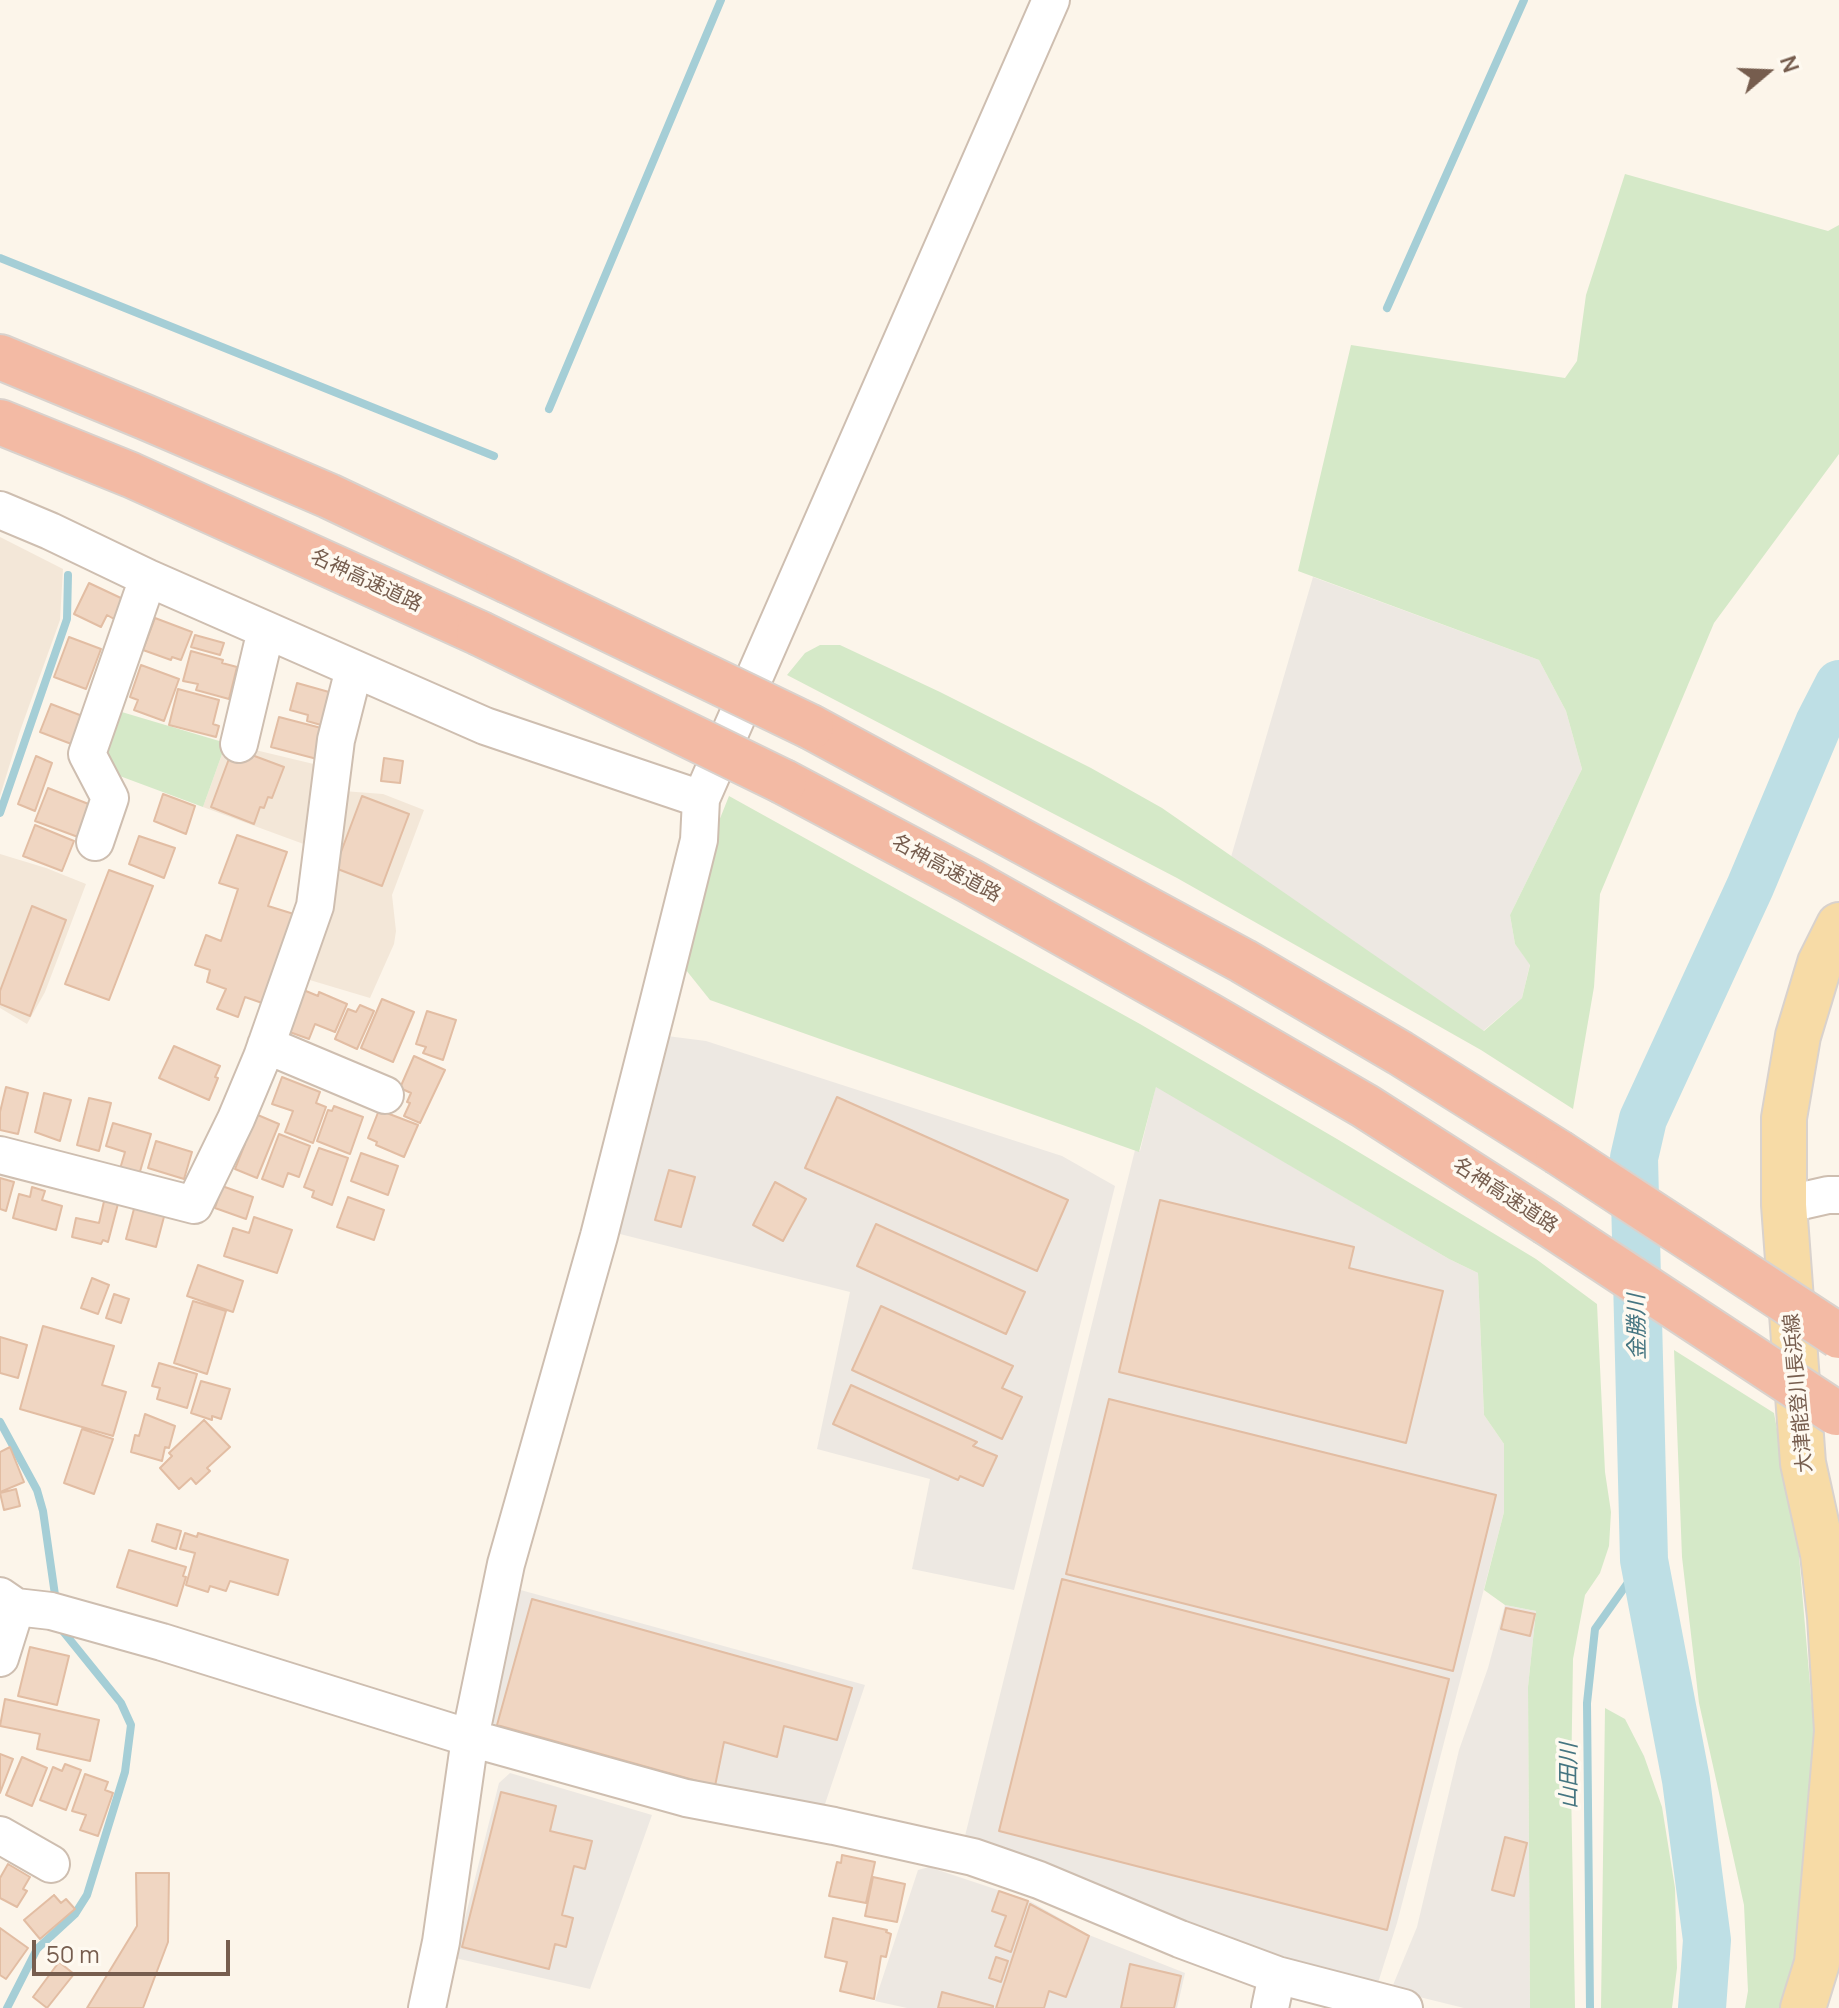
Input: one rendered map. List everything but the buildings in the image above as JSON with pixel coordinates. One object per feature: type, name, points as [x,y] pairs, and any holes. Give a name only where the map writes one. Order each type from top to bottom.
[{"type":"highway","points":[[0,357],[315,490],[811,727],[1243,961],[1400,1053],[1839,1336]]},
{"type":"highway","name":"名神高速道路","points":[[0,422],[131,475],[479,633],[784,782],[970,881],[1365,1106],[1838,1414]]},
{"type":"main road","name":"大津能登川長浜線","points":[[1803,2008],[1817,1963],[1837,1731],[1823,1554],[1803,1463],[1784,1205],[1784,1118],[1798,1036],[1820,963],[1839,925]]},
{"type":"street","points":[[427,2008],[445,1912],[470,1738],[506,1564],[599,1236],[662,989],[699,840],[701,799],[1051,0]]},
{"type":"street","points":[[0,510],[485,726],[701,799]]},
{"type":"street","points":[[95,842],[110,798],[87,754],[148,578]]},
{"type":"street","points":[[239,744],[266,630]]},
{"type":"street","points":[[0,1155],[194,1205],[236,1119],[266,1045],[315,906],[336,740],[354,669]]},
{"type":"street","points":[[266,1045],[385,1095]]},
{"type":"street","points":[[1784,1205],[1839,1195]]},
{"type":"street","points":[[0,1658],[8,1601],[51,1611],[470,1738],[686,1798],[973,1857],[1039,1880],[1180,1939],[1273,1992],[1404,2008]]},
{"type":"street","points":[[0,1835],[51,1864]]},
{"type":"shaded area","points":[[0,537],[63,569],[60,620],[0,796]]},
{"type":"shaded area","points":[[1313,577],[1539,660],[1566,711],[1582,769],[1510,915],[1515,944],[1530,964],[1522,998],[1483,1031],[1231,857]]},
{"type":"shaded area","points":[[226,743],[322,766],[309,846],[203,807]]},
{"type":"shaded area","points":[[343,791],[383,794],[424,810],[392,895],[396,931],[394,944],[370,998],[303,978]]},
{"type":"shaded area","points":[[0,854],[86,884],[45,992],[27,1024],[0,1008]]},
{"type":"shaded area","points":[[667,1036],[706,1041],[1062,1156],[1115,1186],[1014,1590],[912,1569],[930,1479],[817,1449],[850,1292],[616,1233]]},
{"type":"shaded area","points":[[1156,1086],[1449,1259],[1478,1273],[1484,1415],[1504,1444],[1504,1512],[1397,1923],[1377,1986],[1290,1963],[964,1840],[1135,1150],[1140,1151]]},
{"type":"shaded area","points":[[517,1589],[865,1685],[824,1807],[692,1787],[497,1730],[489,1715]]},
{"type":"shaded area","points":[[1505,1605],[1536,1611],[1528,1687],[1530,2008],[1464,2008],[1391,1990],[1417,1927],[1459,1750],[1488,1668]]},
{"type":"shaded area","points":[[510,1773],[652,1815],[590,1989],[455,1958],[499,1783]]},
{"type":"shaded area","points":[[929,1867],[1028,1900],[1089,1935],[1185,1973],[1177,2008],[907,2008],[875,2001],[918,1870]]},
{"type":"green space","points":[[1625,174],[1828,231],[1839,225],[1839,454],[1714,623],[1600,894],[1594,987],[1573,1109],[1481,1050],[1177,878],[787,675],[805,653],[820,645],[840,645],[1091,768],[1162,808],[1484,1031],[1522,998],[1530,965],[1515,944],[1510,915],[1582,769],[1566,711],[1539,660],[1298,571],[1351,345],[1565,378],[1577,361],[1586,295]]},
{"type":"green space","points":[[115,710],[226,743],[203,807],[109,772],[99,751]]},
{"type":"green space","points":[[729,796],[1140,1024],[1337,1139],[1536,1259],[1597,1304],[1605,1472],[1611,1512],[1609,1546],[1600,1573],[1585,1595],[1573,1659],[1571,1784],[1575,2008],[1530,2008],[1528,1687],[1536,1611],[1505,1605],[1484,1590],[1504,1512],[1504,1444],[1484,1415],[1478,1273],[1156,1087],[1139,1152],[710,1000],[678,960]]},
{"type":"green space","points":[[1674,1350],[1774,1413],[1798,1544],[1814,1731],[1809,1867],[1795,1975],[1785,2008],[1745,2008],[1748,1991],[1744,1905],[1699,1703],[1682,1557]]},
{"type":"green space","points":[[1605,1708],[1625,1719],[1644,1756],[1662,1807],[1675,1888],[1677,1968],[1672,2008],[1601,2008]]},
{"type":"waterway","points":[[549,409],[721,0]]},
{"type":"waterway","points":[[1387,308],[1524,0]]},
{"type":"waterway","points":[[0,258],[494,456]]},
{"type":"waterway","points":[[0,813],[67,619],[68,575]]},
{"type":"waterway","name":"金勝川","points":[[1702,2008],[1707,1940],[1686,1780],[1644,1560],[1634,1158],[1643,1119],[1839,684]]},
{"type":"waterway","points":[[0,1422],[37,1490],[55,1595]]},
{"type":"waterway","name":"山田川","points":[[1590,2008],[1587,1703],[1595,1629],[1644,1560]]},
{"type":"waterway","points":[[7,2008],[37,1949],[75,1914],[87,1895],[125,1772],[131,1725],[121,1703],[62,1630]]}]
